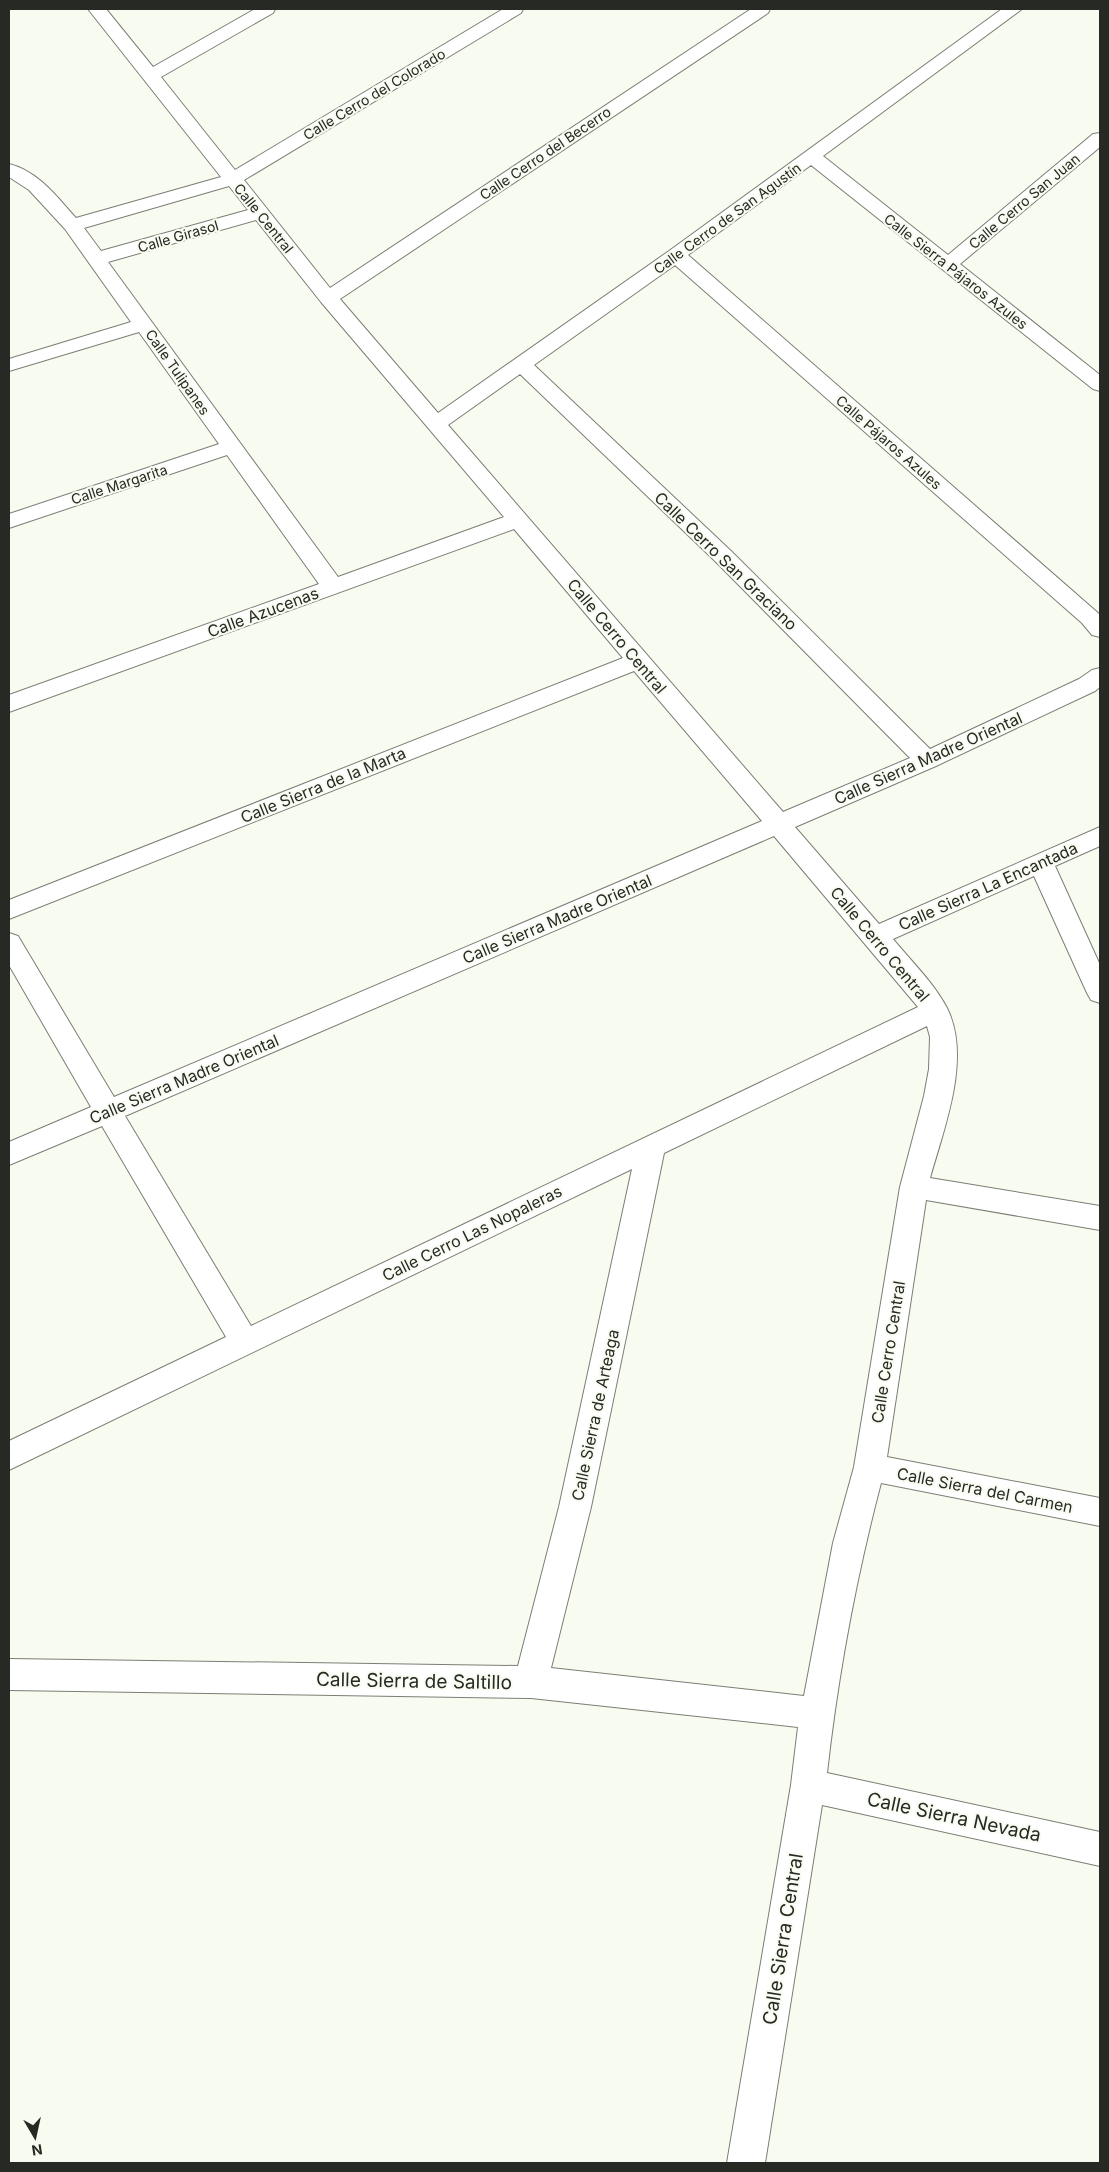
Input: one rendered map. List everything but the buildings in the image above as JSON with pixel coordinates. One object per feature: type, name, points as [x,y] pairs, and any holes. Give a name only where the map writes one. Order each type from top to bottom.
[{"type":"street","name":"Calle Central","points":[[98,9],[328,298],[437,423]]},
{"type":"street","points":[[151,75],[268,9]]},
{"type":"street","name":"Calle Cerro del Colorado","points":[[233,179],[515,9]]},
{"type":"street","name":"Calle Cerro del Becerro","points":[[328,298],[762,9]]},
{"type":"street","name":"Calle Cerro de San Agustín","points":[[437,423],[676,255],[1013,9]]},
{"type":"street","name":"Calle Cerro San Juan","points":[[948,264],[1100,138]]},
{"type":"street","name":"Calle Sierra Pájaros Azules","points":[[811,156],[1098,381]]},
{"type":"street","name":"Calle Tulipanes","points":[[9,170],[18,173],[39,190],[72,225],[145,324],[230,447],[332,587]]},
{"type":"street","points":[[72,225],[233,179]]},
{"type":"street","name":"Calle Girasol","points":[[96,259],[260,212]]},
{"type":"street","name":"Calle Pájaros Azules","points":[[676,255],[1090,618],[1100,630]]},
{"type":"street","points":[[9,365],[145,324]]},
{"type":"street","name":"Calle Cerro San Graciano","points":[[522,365],[723,556],[927,760]]},
{"type":"street","name":"Calle Cerro Central","points":[[437,423],[777,824],[876,936],[935,1010],[944,1037],[938,1096],[914,1187],[870,1468],[848,1544],[817,1714]]},
{"type":"street","name":"Calle Margarita","points":[[9,520],[230,447]]},
{"type":"street","name":"Calle Azucenas","points":[[9,704],[518,520]]},
{"type":"street","name":"Calle Sierra de la Marta","points":[[9,910],[637,660]]},
{"type":"street","name":"Calle Sierra Madre Oriental","points":[[9,1154],[927,760],[1088,685],[1100,676]]},
{"type":"street","name":"Calle Sierra La Encantada","points":[[876,936],[1100,836]]},
{"type":"street","points":[[1041,863],[1100,993]]},
{"type":"street","points":[[9,943],[245,1343]]},
{"type":"street","name":"Calle Cerro Las Nopaleras","points":[[9,1456],[935,1010]]},
{"type":"street","name":"Calle Sierra de Arteaga","points":[[531,1682],[575,1507],[651,1146]]},
{"type":"street","points":[[914,1187],[1100,1218]]},
{"type":"street","name":"Calle Sierra del Carmen","points":[[870,1468],[1100,1512]]},
{"type":"street","name":"Calle Sierra de Saltillo","points":[[9,1675],[531,1682],[724,1702],[817,1714]]},
{"type":"street","name":"Calle Sierra Central","points":[[746,2163],[808,1785],[817,1714]]},
{"type":"street","name":"Calle Sierra Nevada","points":[[808,1785],[1100,1849]]}]
